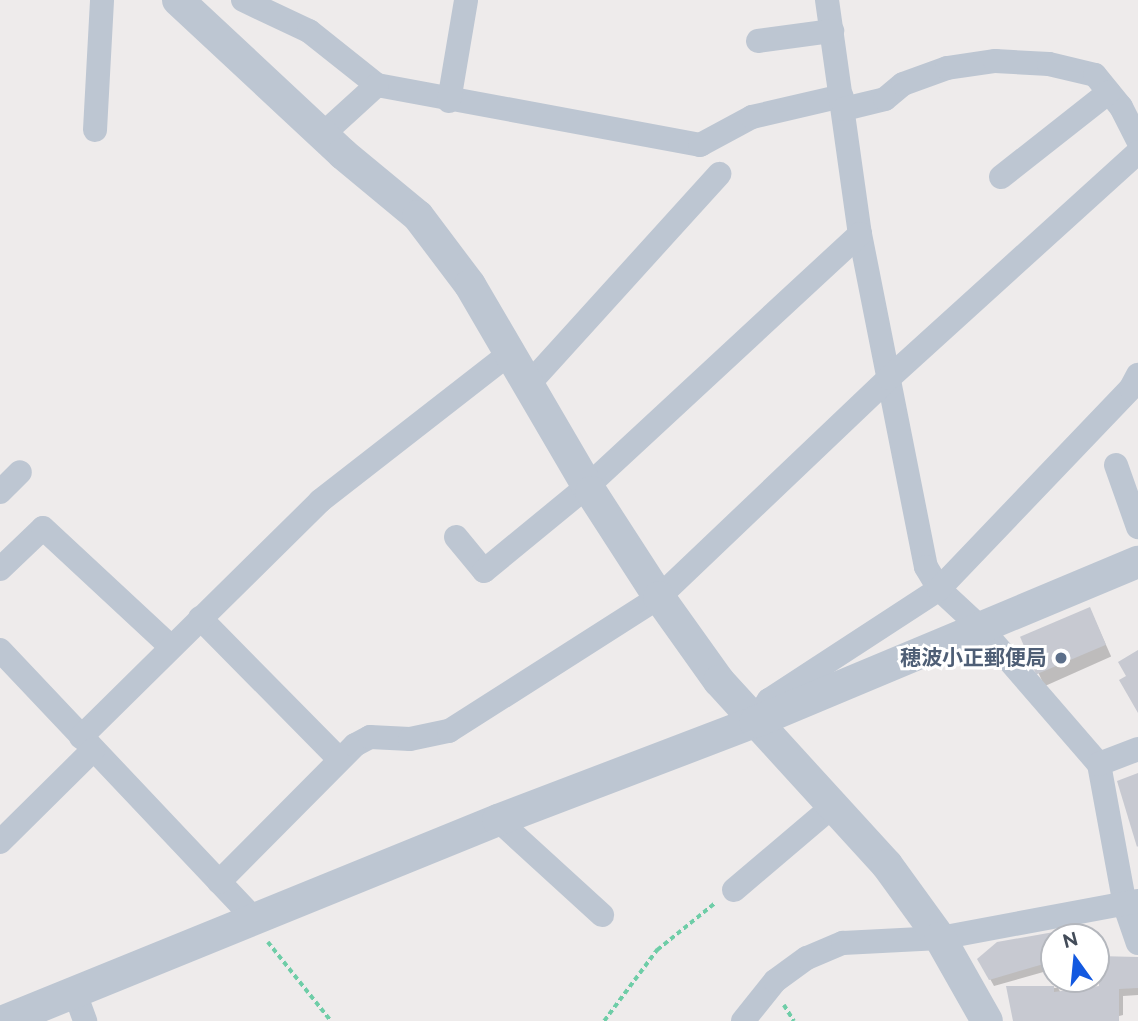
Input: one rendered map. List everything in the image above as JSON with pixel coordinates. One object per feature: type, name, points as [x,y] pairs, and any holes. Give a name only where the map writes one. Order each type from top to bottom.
[{"type":"street","points":[[95,130],[102,0]]},
{"type":"street","points":[[243,0],[309,31],[377,85],[700,145],[751,117],[843,102],[885,99],[903,84],[947,68],[995,61],[1049,64],[1095,75],[1109,92],[1138,139]]},
{"type":"street","points":[[449,100],[466,0]]},
{"type":"street","points":[[827,0],[860,234],[926,567],[939,589],[981,628],[1099,764],[1138,943]]},
{"type":"street","points":[[196,5],[322,135],[418,216],[470,285],[509,355],[659,597],[755,722],[887,865],[940,938],[987,1021]]},
{"type":"street","points":[[758,41],[832,31]]},
{"type":"street","points":[[322,135],[377,85]]},
{"type":"street","points":[[1001,177],[1109,92]]},
{"type":"street","points":[[219,882],[339,759],[370,737],[410,739],[449,730],[659,597],[889,378],[1138,152]]},
{"type":"street","points":[[528,385],[719,174]]},
{"type":"street","points":[[456,537],[484,571],[590,484],[860,234]]},
{"type":"street","points":[[0,842],[170,646],[320,501],[509,355]]},
{"type":"street","points":[[755,722],[769,700],[939,589],[1132,388],[1138,375]]},
{"type":"street","points":[[1116,465],[1138,527]]},
{"type":"street","points":[[0,492],[20,472]]},
{"type":"street","points":[[0,569],[43,528],[170,646]]},
{"type":"street","points":[[4,1021],[80,1007],[253,921],[498,820],[755,722],[1138,562]]},
{"type":"street","points":[[200,618],[339,759]]},
{"type":"street","points":[[0,650],[253,921]]},
{"type":"street","points":[[1099,764],[1138,749]]},
{"type":"street","points":[[734,890],[832,807]]},
{"type":"street","points":[[498,820],[602,915]]},
{"type":"street","points":[[743,1021],[775,981],[807,958],[843,943],[940,938],[1131,903]]},
{"type":"path","points":[[604,1021],[657,950],[690,919],[734,890]]},
{"type":"path","points":[[253,921],[331,1021]]},
{"type":"building","points":[[1090,607],[1106,645],[1036,674],[1020,637]]},
{"type":"building","points":[[1138,650],[1138,713],[1119,680],[1126,676],[1118,662]]},
{"type":"building","points":[[1138,773],[1138,846],[1137,847],[1117,781]]},
{"type":"building","points":[[1040,934],[1040,965],[989,980],[977,959],[997,942]]},
{"type":"building","points":[[1110,956],[1138,957],[1138,988],[1119,989],[1119,1021],[1013,1021],[1006,986],[1040,986],[1040,993],[1110,993]]},
{"type":"place","name":"穂波小正郵便局","points":[[1061,658]]}]
